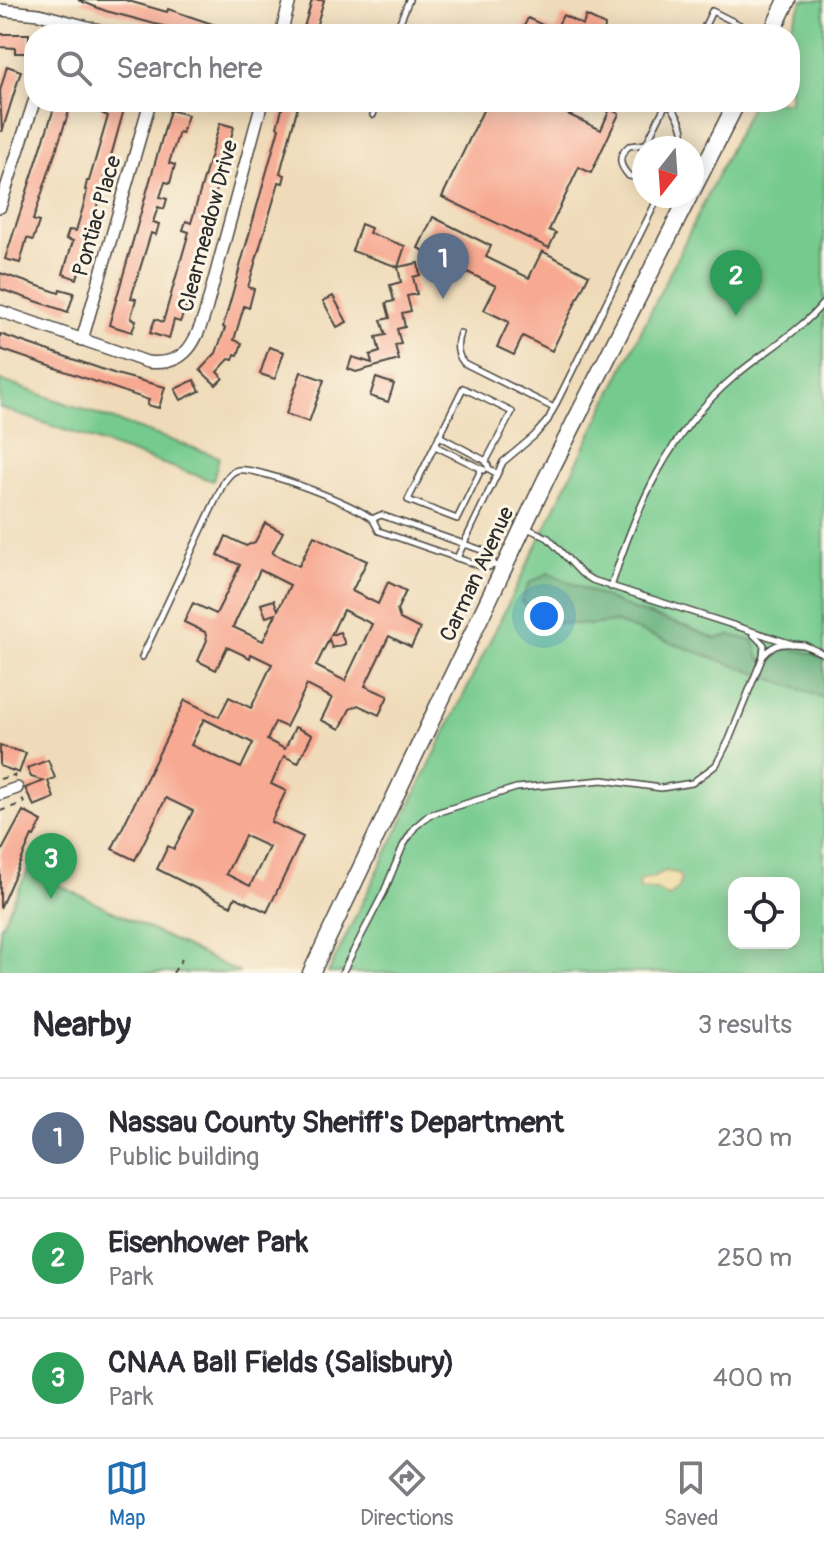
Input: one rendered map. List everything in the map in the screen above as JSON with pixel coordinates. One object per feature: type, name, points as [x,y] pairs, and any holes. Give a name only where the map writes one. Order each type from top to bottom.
[{"type":"main road","points":[[776,24],[787,0]]},
{"type":"main road","points":[[704,167],[732,112]]},
{"type":"main road","name":"Carman Avenue","points":[[311,973],[499,567],[524,527],[683,208]]},
{"type":"street","points":[[284,24],[290,0]]},
{"type":"street","points":[[0,10],[39,14],[74,24]]},
{"type":"street","points":[[0,207],[31,112]]},
{"type":"street","name":"Pontiac Place","points":[[82,340],[147,112]]},
{"type":"street","name":"Clearmeadow Drive","points":[[0,311],[158,363],[178,358],[194,342],[206,310],[259,112]]},
{"type":"street","points":[[0,794],[17,788]]},
{"type":"lane","points":[[399,24],[409,0]]},
{"type":"lane","points":[[706,24],[712,11],[738,24]]},
{"type":"lane","points":[[652,136],[662,112]]},
{"type":"lane","points":[[674,112],[681,122],[684,136]]},
{"type":"lane","points":[[632,146],[620,156],[620,161],[632,176]]},
{"type":"lane","points":[[457,558],[503,462],[548,420],[653,208]]},
{"type":"lane","points":[[611,587],[649,487],[684,427],[734,377],[794,332],[824,302]]},
{"type":"lane","points":[[460,333],[458,352],[464,363],[554,408]]},
{"type":"lane","points":[[463,388],[512,412],[486,461],[485,470],[457,519],[408,500],[435,446],[463,388]]},
{"type":"lane","points":[[439,436],[486,461]]},
{"type":"lane","points":[[435,446],[496,473]]},
{"type":"lane","points":[[142,657],[231,473],[248,471],[271,476],[342,503],[372,519],[379,531],[486,568],[499,567],[490,553],[381,515],[372,519]]},
{"type":"lane","points":[[524,527],[548,538],[581,573],[611,587],[792,644]]},
{"type":"lane","points":[[342,973],[384,892],[403,846],[415,827],[429,815],[516,788],[603,780],[661,788],[692,783],[716,765],[763,656],[764,645],[749,630]]},
{"type":"lane","points":[[763,656],[771,647],[781,644],[804,645],[824,654]]},
{"type":"path","points":[[173,973],[182,959]]},
{"type":"green space","points":[[803,0],[824,0],[824,973],[328,973],[701,208],[704,208],[748,112],[800,112],[800,24],[792,24]]},
{"type":"green space","points":[[0,380],[219,457],[213,481],[0,408]]},
{"type":"green space","points":[[548,573],[636,611],[716,639],[730,635],[754,641],[759,659],[767,660],[788,648],[811,653],[824,659],[824,698],[614,622],[590,625],[547,622],[521,602],[529,583]]},
{"type":"green space","points":[[28,870],[240,973],[0,973],[0,928]]},
{"type":"sand","points":[[665,871],[677,873],[681,878],[678,889],[669,897],[656,890],[640,889],[642,879]]},
{"type":"building","points":[[78,0],[125,0],[167,12],[168,9],[212,24],[155,24]]},
{"type":"building","points":[[312,0],[324,0],[317,24],[305,24]]},
{"type":"building","points":[[563,15],[581,24],[558,24]]},
{"type":"building","points":[[586,16],[603,24],[583,24]]},
{"type":"building","points":[[528,18],[540,24],[525,24]]},
{"type":"building","points":[[0,34],[24,34],[24,53],[15,53],[15,48],[0,47]]},
{"type":"building","points":[[7,66],[21,71],[2,132],[0,91]]},
{"type":"building","points":[[53,112],[69,112],[33,220],[39,222],[33,240],[27,238],[20,263],[5,259]]},
{"type":"building","points":[[123,112],[77,279],[63,274],[73,241],[66,239],[69,230],[76,231],[85,200],[87,181],[108,116],[101,113]]},
{"type":"building","points":[[169,112],[188,115],[169,163],[175,165],[170,183],[165,182],[160,197],[167,199],[164,209],[158,207],[153,222],[159,224],[156,235],[151,233],[131,298],[136,299],[131,318],[136,320],[132,332],[109,325]]},
{"type":"building","points":[[281,112],[296,112],[280,173],[285,175],[283,183],[279,182],[248,287],[254,289],[249,308],[244,306],[234,340],[242,343],[238,355],[235,354],[233,360],[229,359],[217,372],[223,378],[216,385],[200,370],[216,353],[225,328]]},
{"type":"building","points":[[482,112],[563,112],[601,130],[609,112],[619,114],[591,173],[579,167],[549,230],[556,233],[549,248],[442,197]]},
{"type":"building","points":[[220,123],[234,127],[184,304],[187,305],[180,322],[174,320],[169,339],[150,333],[155,319],[163,322],[189,232],[183,230],[186,221],[191,223]]},
{"type":"building","points":[[433,217],[491,246],[486,257],[529,278],[542,251],[589,275],[552,351],[523,336],[514,355],[497,347],[509,322],[484,310],[496,286],[418,248]]},
{"type":"building","points":[[361,224],[371,228],[369,233],[405,246],[398,267],[352,251]]},
{"type":"building","points":[[418,263],[420,275],[413,277],[417,294],[407,296],[411,311],[402,313],[405,327],[397,329],[401,344],[395,345],[399,360],[356,372],[348,369],[352,357],[372,363],[370,355],[380,352],[376,337],[386,335],[381,320],[390,318],[386,303],[394,301],[390,285],[401,282],[398,267]]},
{"type":"building","points":[[0,273],[59,293],[60,289],[74,293],[68,312],[0,289]]},
{"type":"building","points":[[333,296],[347,322],[337,327],[323,301]]},
{"type":"building","points":[[0,334],[116,374],[165,387],[159,408],[147,405],[149,400],[0,349]]},
{"type":"building","points":[[269,347],[284,352],[275,379],[260,374]]},
{"type":"building","points":[[301,372],[324,380],[309,422],[286,414]]},
{"type":"building","points":[[376,378],[394,384],[388,402],[370,396]]},
{"type":"building","points":[[194,380],[200,391],[181,400],[175,389]]},
{"type":"building","points":[[265,523],[283,532],[272,553],[299,566],[314,536],[367,561],[352,591],[378,604],[388,582],[406,591],[397,610],[400,619],[420,629],[411,647],[389,636],[375,665],[365,686],[388,696],[379,715],[358,705],[350,709],[340,729],[321,720],[332,698],[307,685],[286,727],[275,722],[267,740],[285,749],[295,727],[312,735],[298,763],[284,756],[271,784],[286,791],[271,822],[303,837],[267,912],[235,897],[231,906],[157,869],[168,846],[174,849],[193,811],[166,798],[135,860],[112,849],[185,700],[219,717],[229,697],[251,708],[272,664],[227,647],[216,670],[198,661],[207,640],[205,632],[184,622],[193,603],[216,614],[229,588],[240,565],[218,555],[226,536],[246,546],[255,542]],"holes":[[[260,570],[290,585],[278,610],[274,600],[261,604],[266,617],[276,614],[263,641],[233,627]],[[343,610],[372,624],[345,681],[316,666],[329,639],[332,648],[345,644],[340,632],[331,635]],[[204,719],[253,743],[241,768],[191,745]],[[245,836],[269,847],[250,886],[226,874]]]},
{"type":"building","points":[[0,746],[26,753],[19,773],[0,766]]},
{"type":"building","points":[[48,760],[55,778],[48,781],[54,798],[34,806],[25,788],[44,781],[31,777],[27,768]]},
{"type":"building","points":[[23,811],[42,821],[32,836],[0,908],[0,854]]},
{"type":"place","name":"Nassau County Sheriff's Department","points":[[443,299]]},
{"type":"place","name":"Eisenhower Park","points":[[736,316]]},
{"type":"place","name":"CNAA Ball Fields (Salisbury)","points":[[51,899]]}]
